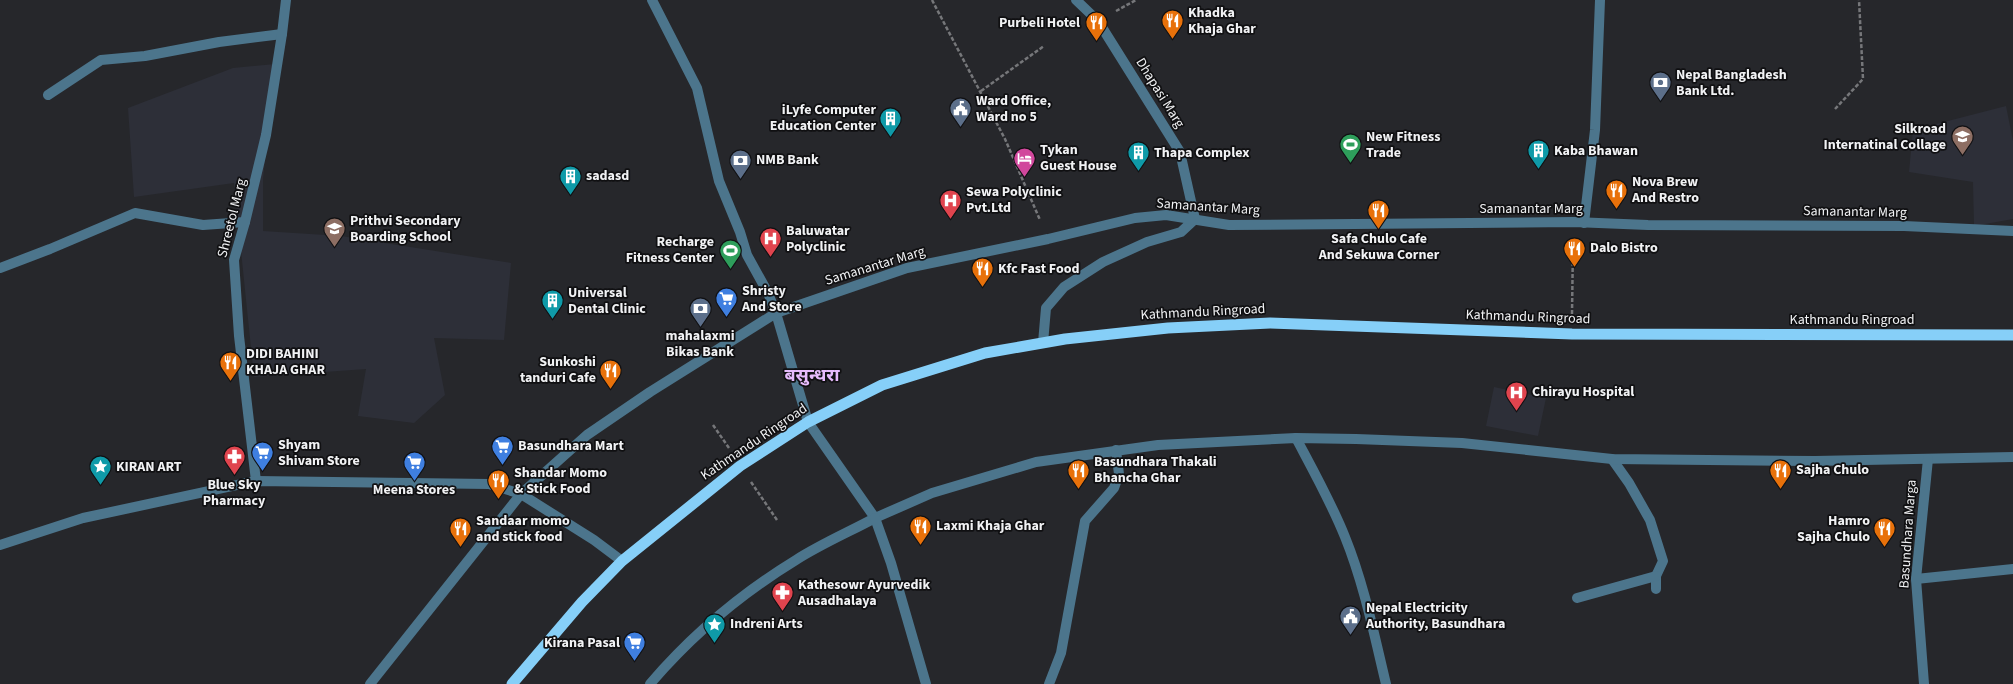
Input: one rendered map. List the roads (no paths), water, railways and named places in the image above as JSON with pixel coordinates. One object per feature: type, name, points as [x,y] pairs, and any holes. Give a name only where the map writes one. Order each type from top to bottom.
[{"type":"highway","name":"Kathmandu Ringroad","points":[[512,684],[582,602],[622,561],[740,466],[808,422],[882,384],[985,353],[1043,343],[1168,328],[1270,323],[1572,334],[2013,335]]},
{"type":"street","name":"Shreetol Marg","points":[[256,481],[239,336],[234,260],[245,222],[266,135],[286,0]]},
{"type":"street","points":[[652,0],[697,88],[719,181],[740,232],[747,255],[768,293],[776,314],[808,422],[875,518],[891,563],[926,684]]},
{"type":"street","name":"Dhapasi Marg","points":[[1076,0],[1098,21],[1180,152],[1195,219]]},
{"type":"street","points":[[1584,223],[1595,130],[1600,0]]},
{"type":"street","points":[[48,95],[101,60],[145,56],[219,42],[282,34]]},
{"type":"street","points":[[0,268],[50,249],[135,212],[204,225],[245,222]]},
{"type":"street","name":"Samanantar Marg","points":[[370,684],[521,494],[587,435],[650,392],[776,314],[907,268],[1048,239],[1135,218],[1166,215],[1229,225],[1275,226],[1584,223],[1904,226],[2013,231]]},
{"type":"street","points":[[1043,343],[1046,308],[1064,288],[1103,262],[1147,242],[1182,232],[1195,219]]},
{"type":"street","points":[[650,684],[670,660],[710,623],[749,592],[797,560],[875,518],[932,493],[1036,462],[1158,445],[1296,438],[1462,443],[1612,459],[1815,461],[2013,457]]},
{"type":"street","points":[[1296,438],[1322,485],[1345,536],[1363,588],[1386,684]]},
{"type":"street","points":[[1049,684],[1061,653],[1085,521],[1114,488],[1119,474],[1116,450]]},
{"type":"street","points":[[1612,459],[1629,483],[1650,520],[1663,561],[1656,576],[1656,589]]},
{"type":"street","name":"Basundhara Marga","points":[[1924,684],[1916,579],[1928,459]]},
{"type":"street","points":[[0,545],[83,518],[256,481],[489,484],[521,494],[594,540],[622,561]]},
{"type":"street","points":[[1916,579],[2013,569]]},
{"type":"street","points":[[1577,598],[1656,576]]},
{"type":"place","name":"Khadka Khaja Ghar","points":[[1173,40]]},
{"type":"place","name":"Purbeli Hotel","points":[[1096,42]]},
{"type":"place","name":"Nepal Bangladesh Bank Ltd.","points":[[1660,102]]},
{"type":"place","name":"Ward Office, Ward no 5","points":[[961,128]]},
{"type":"place","name":"iLyfe Computer Education Center","points":[[891,138]]},
{"type":"place","name":"Silkroad Internatinal Collage","points":[[1962,156]]},
{"type":"place","name":"New Fitness Trade","points":[[1351,164]]},
{"type":"place","name":"Kaba Bhawan","points":[[1539,170]]},
{"type":"place","name":"Thapa Complex","points":[[1139,172]]},
{"type":"place","name":"Tykan Guest House","points":[[1024,178]]},
{"type":"place","name":"NMB Bank","points":[[741,180]]},
{"type":"place","name":"sadasd","points":[[570,196]]},
{"type":"place","name":"Nova Brew And Restro","points":[[1617,210]]},
{"type":"place","name":"Sewa Polyclinic Pvt.Ltd","points":[[950,220]]},
{"type":"place","name":"Safa Chulo Cafe And Sekuwa Corner","points":[[1379,230]]},
{"type":"place","name":"Prithvi Secondary Boarding School","points":[[334,248]]},
{"type":"place","name":"Baluwatar Polyclinic","points":[[770,258]]},
{"type":"place","name":"Dalo Bistro","points":[[1574,268]]},
{"type":"place","name":"Recharge Fitness Center","points":[[730,270]]},
{"type":"place","name":"Kfc Fast Food","points":[[983,288]]},
{"type":"place","name":"Shristy And Store","points":[[727,318]]},
{"type":"place","name":"Universal Dental Clinic","points":[[552,320]]},
{"type":"place","name":"mahalaxmi Bikas Bank","points":[[700,328]]},
{"type":"place","name":"DIDI BAHINI KHAJA GHAR","points":[[231,382]]},
{"type":"place","name":"Sunkoshi tanduri Cafe","points":[[611,390]]},
{"type":"place","name":"Chirayu Hospital","points":[[1516,412]]},
{"type":"place","name":"Basundhara Mart","points":[[503,466]]},
{"type":"place","name":"Shyam Shivam Store","points":[[263,472]]},
{"type":"place","name":"Blue Sky Pharmacy","points":[[234,476]]},
{"type":"place","name":"Meena Stores","points":[[414,482]]},
{"type":"place","name":"KIRAN ART","points":[[101,486]]},
{"type":"place","name":"Basundhara Thakali Bhancha Ghar","points":[[1078,490]]},
{"type":"place","name":"Sajha Chulo","points":[[1781,490]]},
{"type":"place","name":"Shandar Momo & Stick Food","points":[[499,500]]},
{"type":"place","name":"Laxmi Khaja Ghar","points":[[921,546]]},
{"type":"place","name":"Sandaar momo and stick food","points":[[461,548]]},
{"type":"place","name":"Hamro Sajha Chulo","points":[[1885,548]]},
{"type":"place","name":"Kathesowr Ayurvedik Ausadhalaya","points":[[783,612]]},
{"type":"place","name":"Nepal Electricity Authority, Basundhara","points":[[1351,636]]},
{"type":"place","name":"Indreni Arts","points":[[715,644]]},
{"type":"place","name":"Kirana Pasal","points":[[635,662]]},
{"type":"district","name":"बसुन्धरा","points":[[812,375]]}]
